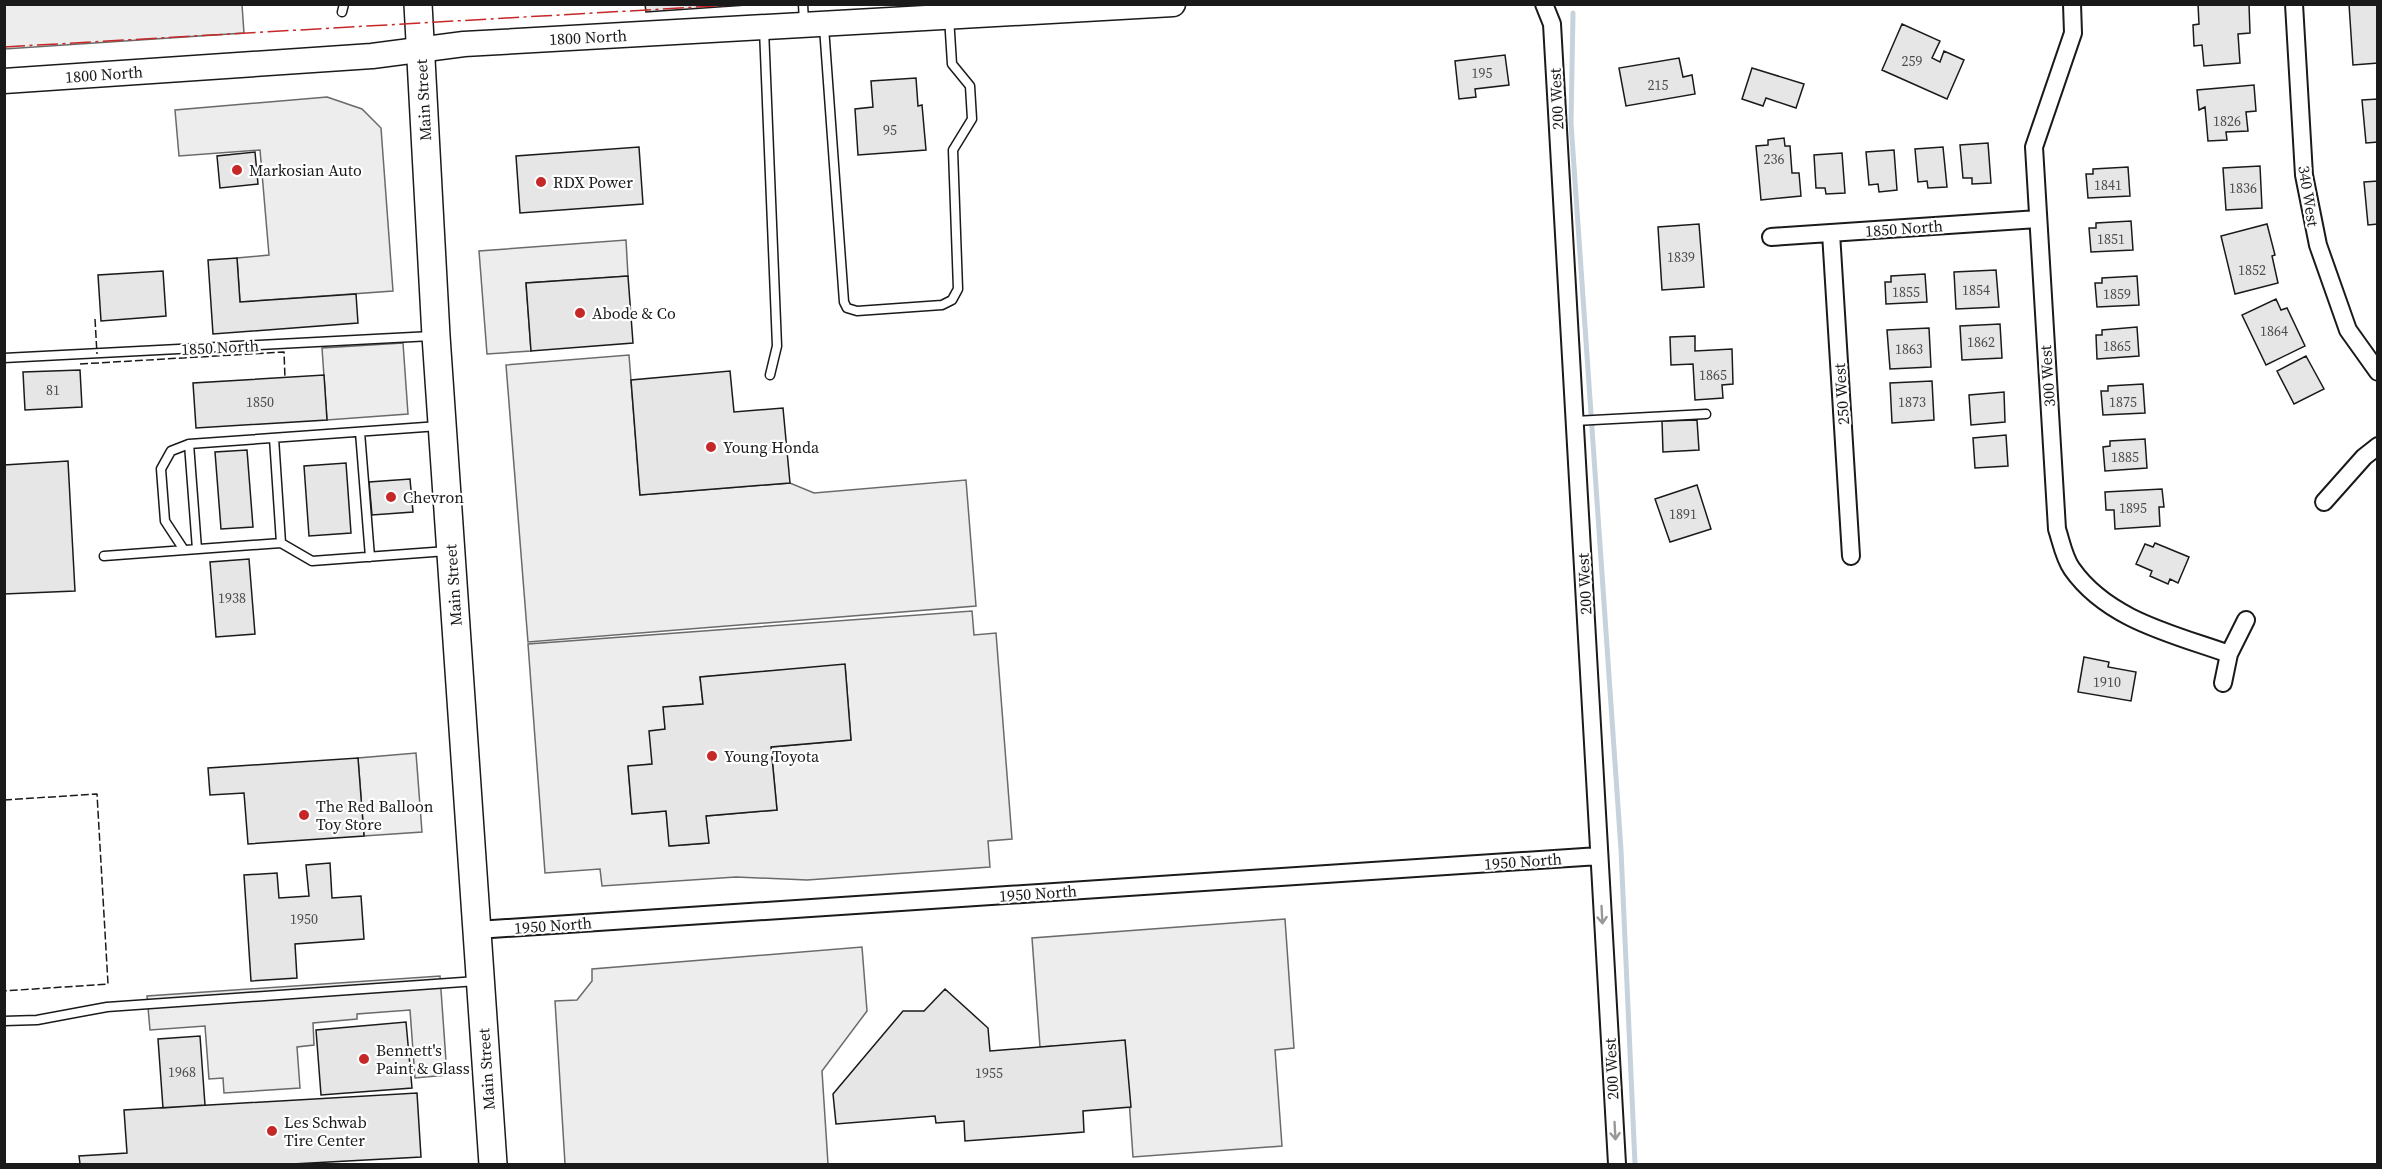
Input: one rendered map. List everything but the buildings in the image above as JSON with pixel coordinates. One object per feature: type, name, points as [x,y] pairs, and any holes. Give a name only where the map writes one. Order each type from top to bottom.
[{"type":"main road","name":"Main Street","points":[[418,4],[436,336],[493,1164]]},
{"type":"street","name":"1800 North","points":[[4,81],[348,58],[464,44],[764,27],[810,17],[949,16],[1173,4]]},
{"type":"street","name":"200 West","points":[[1545,4],[1552,24],[1581,421],[1599,856],[1617,1164]]},
{"type":"street","name":"300 West","points":[[2072,4],[2073,33],[2034,147],[2057,529],[2070,567],[2096,596],[2136,621],[2229,654]]},
{"type":"street","name":"340 West","points":[[2294,4],[2304,175],[2318,245],[2348,330],[2378,372]]},
{"type":"street","name":"1850 North","points":[[1771,237],[2037,219]]},
{"type":"street","name":"250 West","points":[[1831,233],[1851,556]]},
{"type":"street","points":[[2324,502],[2364,457],[2378,446]]},
{"type":"street","points":[[2223,683],[2229,654],[2246,620]]},
{"type":"street","name":"1950 North","points":[[477,930],[1599,856]]},
{"type":"lane","points":[[810,17],[844,302],[847,308],[857,311],[942,305],[952,300],[958,289],[953,150],[972,119],[970,86],[952,64],[949,16]]},
{"type":"lane","points":[[764,27],[777,346],[770,375]]},
{"type":"lane","name":"1850 North","points":[[4,358],[436,336]]},
{"type":"lane","points":[[1581,421],[1706,414]]},
{"type":"lane","points":[[184,550],[165,521],[161,469],[171,451],[189,444],[442,426]]},
{"type":"lane","points":[[360,432],[370,557]]},
{"type":"lane","points":[[274,438],[281,543]]},
{"type":"lane","points":[[189,444],[197,549]]},
{"type":"lane","points":[[104,556],[281,543],[312,561],[451,550]]},
{"type":"lane","points":[[4,1021],[37,1020],[107,1007],[480,981]]},
{"type":"shaded area","points":[[5,4],[242,5],[244,33],[5,49]]},
{"type":"shaded area","points":[[327,97],[362,109],[381,128],[393,291],[240,302],[237,258],[269,255],[260,150],[179,156],[175,110]]},
{"type":"shaded area","points":[[626,240],[628,276],[526,283],[531,351],[487,354],[479,251]]},
{"type":"shaded area","points":[[403,343],[408,414],[327,420],[322,348]]},
{"type":"shaded area","points":[[629,355],[640,495],[790,483],[814,493],[966,480],[976,606],[528,642],[506,365]]},
{"type":"shaded area","points":[[972,611],[974,635],[996,633],[1012,839],[988,841],[990,867],[807,880],[736,877],[602,886],[600,869],[545,873],[528,644]],"holes":[[[845,665],[851,740],[771,747],[777,810],[706,816],[708,843],[670,846],[666,811],[632,814],[628,767],[652,764],[665,729],[664,707],[703,704],[700,677]]]},
{"type":"shaded area","points":[[416,753],[422,832],[364,836],[358,758]]},
{"type":"shaded area","points":[[1285,919],[1294,1048],[1275,1050],[1282,1146],[1133,1157],[1125,1041],[1040,1047],[1032,938]]},
{"type":"shaded area","points":[[862,947],[867,1011],[822,1071],[828,1164],[565,1164],[555,1001],[577,1000],[592,981],[592,969]]},
{"type":"shaded area","points":[[440,976],[447,1075],[415,1078],[410,1010],[357,1014],[357,1019],[313,1023],[314,1045],[297,1047],[300,1088],[224,1093],[223,1078],[209,1079],[205,1026],[150,1030],[147,996]]},
{"type":"waterway","points":[[1573,13],[1571,123],[1621,850],[1635,1164]]},
{"type":"fence","points":[[95,319],[97,354]]},
{"type":"fence","points":[[80,364],[284,352],[285,378]]},
{"type":"fence","points":[[4,800],[97,794],[108,984],[4,991]]},
{"type":"power","points":[[4,47],[750,4]]},
{"type":"place","name":"Markosian Auto","points":[[237,170]]},
{"type":"place","name":"RDX Power","points":[[541,182]]},
{"type":"place","name":"Abode & Co","points":[[580,313]]},
{"type":"place","name":"Young Honda","points":[[711,447]]},
{"type":"place","name":"Chevron","points":[[391,497]]},
{"type":"place","name":"Young Toyota","points":[[712,756]]},
{"type":"place","name":"The Red Balloon Toy Store","points":[[304,815]]},
{"type":"place","name":"Bennett's Paint & Glass","points":[[364,1059]]},
{"type":"place","name":"Les Schwab Tire Center","points":[[272,1131]]}]
